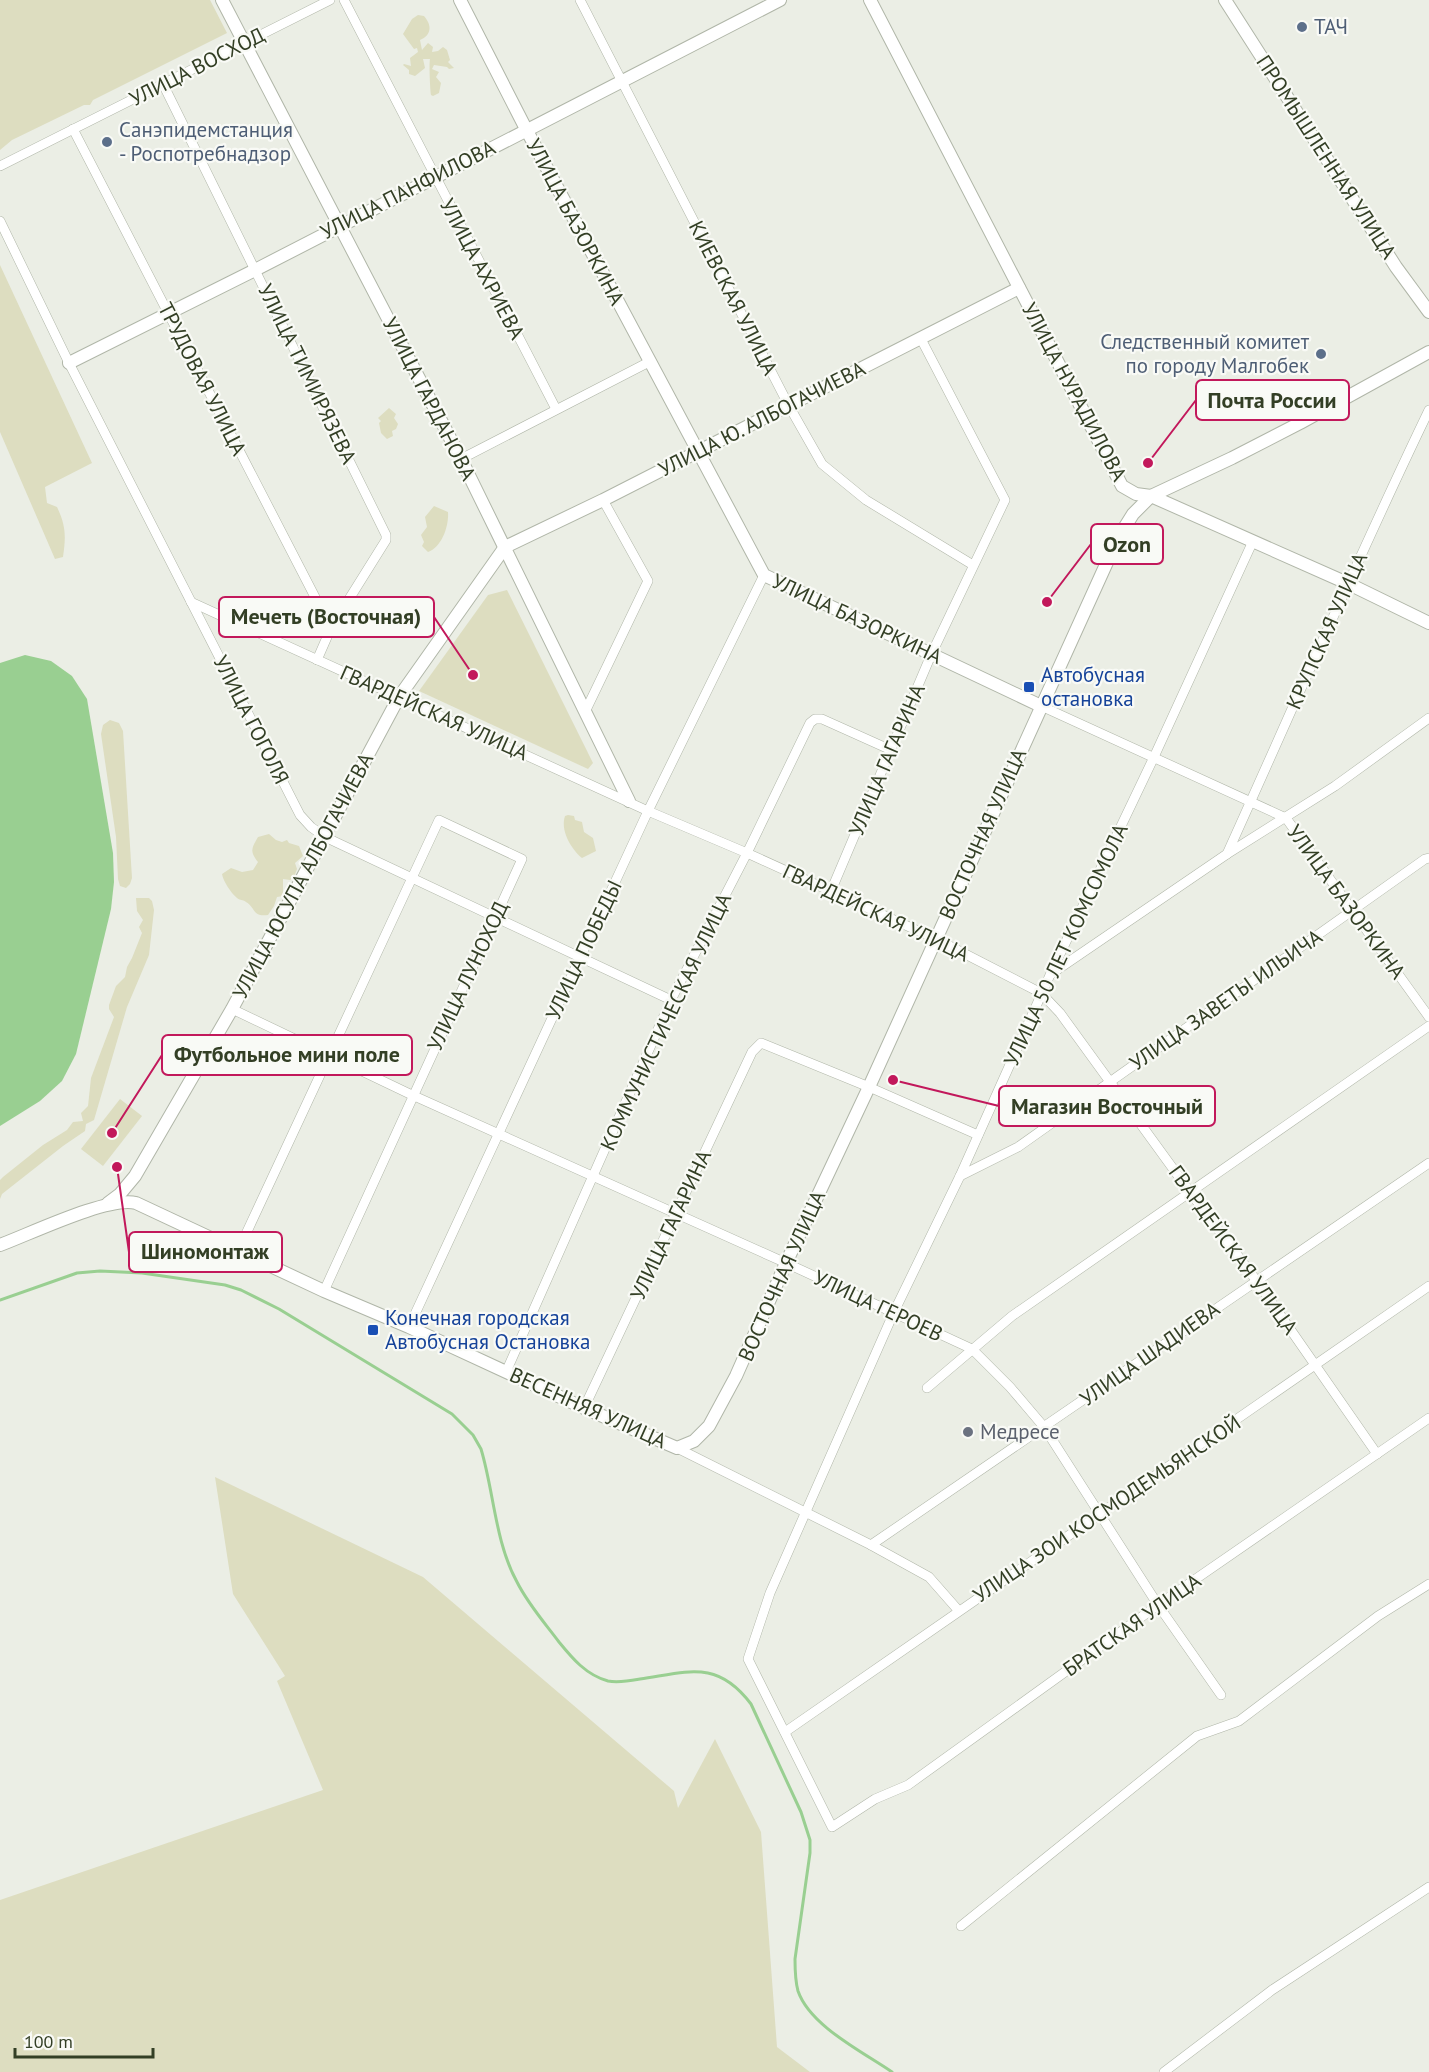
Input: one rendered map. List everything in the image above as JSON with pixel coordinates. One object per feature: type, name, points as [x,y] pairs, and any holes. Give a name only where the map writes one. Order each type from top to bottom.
[{"type":"street","name":"УЛИЦА ГАРДАНОВА","points":[[222,0],[461,459],[629,801]]},
{"type":"street","name":"УЛИЦА ВОСХОД","points":[[0,166],[330,0]]},
{"type":"street","name":"УЛИЦА АХРИЕВА","points":[[344,0],[556,409]]},
{"type":"street","name":"УЛИЦА БАЗОРКИНА","points":[[460,0],[649,362],[764,575],[1041,706],[1286,818],[1429,1017]]},
{"type":"street","name":"КИЕВСКАЯ УЛИЦА","points":[[580,0],[789,406],[822,464],[866,500],[973,565]]},
{"type":"street","name":"УЛИЦА ПАНФИЛОВА","points":[[69,363],[780,0]]},
{"type":"street","name":"УЛИЦА НУРАДИЛОВА","points":[[870,0],[1119,482],[1126,490],[1151,496],[1347,583],[1429,623]]},
{"type":"street","name":"ПРОМЫШЛЕННАЯ УЛИЦА","points":[[1225,0],[1383,248],[1429,312]]},
{"type":"street","name":"УЛИЦА ТИМИРЯЗЕВА","points":[[163,84],[386,535],[386,540],[331,628],[317,660]]},
{"type":"street","name":"ТРУДОВАЯ УЛИЦА","points":[[73,129],[331,628]]},
{"type":"street","name":"УЛИЦА ГОГОЛЯ","points":[[0,221],[69,363],[300,815],[325,837],[671,1000]]},
{"type":"street","name":"УЛИЦА Ю. АЛБОГАЧИЕВА","points":[[505,548],[1018,288]]},
{"type":"street","name":"УЛИЦА ГАГАРИНА","points":[[831,891],[932,655],[1005,500],[921,339]]},
{"type":"street","name":"ВОСТОЧНАЯ УЛИЦА","points":[[677,1448],[694,1441],[715,1418],[736,1376],[1118,538],[1133,514],[1151,496],[1290,429],[1429,352]]},
{"type":"street","points":[[461,459],[649,362]]},
{"type":"street","name":"КРУПСКАЯ УЛИЦА","points":[[1227,854],[1306,681],[1347,583],[1429,410]]},
{"type":"street","points":[[1126,490],[1133,514]]},
{"type":"street","points":[[585,712],[648,580],[603,500]]},
{"type":"street","name":"УЛИЦА 50 ЛЕТ КОМСОМОЛА","points":[[832,1827],[748,1659],[770,1593],[894,1312],[960,1176],[1041,993],[1154,758],[1253,541]]},
{"type":"street","name":"УЛИЦА ЮСУПА АЛБОГАЧИЕВА","points":[[104,1205],[120,1194],[135,1176],[232,1010],[399,697],[505,548]]},
{"type":"street","name":"УЛИЦА ПОБЕДЫ","points":[[409,1327],[648,811],[764,575]]},
{"type":"street","name":"ГВАРДЕЙСКАЯ УЛИЦА","points":[[191,602],[648,811],[747,853],[936,939],[1041,993],[1060,1013],[1256,1280],[1377,1454]]},
{"type":"street","points":[[1050,975],[1227,854],[1335,786],[1429,718]]},
{"type":"street","name":"КОММУНИСТИЧЕСКАЯ УЛИЦА","points":[[506,1372],[671,1000],[747,853],[810,723],[815,719],[822,719],[891,750]]},
{"type":"street","name":"УЛИЦА ЛУНОХОД","points":[[324,1291],[522,859],[439,820],[412,878]]},
{"type":"street","name":"УЛИЦА ЗАВЕТЫ ИЛЬИЧА","points":[[960,1176],[1018,1147],[1429,858]]},
{"type":"street","points":[[238,1251],[412,878]]},
{"type":"street","name":"УЛИЦА ГЕРОЕВ","points":[[232,1010],[499,1135],[972,1349],[1010,1387],[1044,1426],[1158,1605],[1221,1695]]},
{"type":"street","points":[[927,1388],[1012,1316],[1429,1026]]},
{"type":"street","name":"УЛИЦА ГАГАРИНА","points":[[584,1408],[752,1052],[761,1043],[869,1087]]},
{"type":"street","points":[[869,1087],[978,1135]]},
{"type":"street","name":"УЛИЦА ШАДИЕВА","points":[[871,1545],[1429,1163]]},
{"type":"street","name":"ВЕСЕННЯЯ УЛИЦА","points":[[0,1245],[104,1205],[125,1201],[136,1203],[324,1291],[677,1448],[871,1545],[928,1577],[958,1610]]},
{"type":"street","name":"УЛИЦА ЗОИ КОСМОДЕМЬЯНСКОЙ","points":[[785,1732],[1429,1286]]},
{"type":"street","name":"БРАТСКАЯ УЛИЦА","points":[[832,1827],[875,1799],[908,1785],[1158,1605],[1429,1418]]},
{"type":"street","points":[[961,1926],[1197,1736],[1239,1721],[1378,1616],[1429,1584]]},
{"type":"street","points":[[1164,2072],[1272,1990],[1429,1887]]},
{"type":"shaded area","points":[[0,0],[210,0],[227,33],[93,100],[90,105],[84,105],[12,140],[0,150]]},
{"type":"shaded area","points":[[418,15],[424,16],[430,29],[429,33],[420,40],[422,50],[428,43],[433,47],[432,52],[443,47],[447,50],[450,60],[448,62],[454,68],[434,65],[432,69],[439,72],[436,77],[441,83],[439,93],[433,96],[431,95],[430,59],[423,59],[425,68],[415,76],[409,74],[409,70],[403,65],[411,66],[410,58],[418,52],[403,34],[412,19]]},
{"type":"shaded area","points":[[0,265],[92,463],[45,487],[47,503],[57,507],[64,531],[63,557],[55,559],[0,432]]},
{"type":"shaded area","points":[[389,408],[396,414],[394,418],[398,424],[392,431],[393,436],[387,439],[381,433],[379,423],[381,421],[378,418]]},
{"type":"shaded area","points":[[434,506],[448,512],[447,523],[441,541],[428,552],[422,546],[424,542],[421,535],[427,527],[425,517]]},
{"type":"shaded area","points":[[507,590],[593,763],[588,769],[419,691],[488,595]]},
{"type":"shaded area","points":[[25,655],[51,661],[72,676],[87,699],[113,853],[114,882],[111,909],[76,1054],[62,1081],[40,1101],[0,1126],[0,663]]},
{"type":"shaded area","points":[[110,720],[119,723],[123,731],[132,878],[126,888],[120,886],[118,879],[116,837],[101,734],[103,725]]},
{"type":"shaded area","points":[[568,815],[582,822],[584,832],[593,838],[596,851],[582,858],[574,850],[565,833],[564,821],[565,816]]},
{"type":"shaded area","points":[[269,834],[276,840],[282,842],[287,840],[299,846],[303,856],[295,863],[297,869],[294,877],[290,880],[283,879],[283,896],[277,897],[268,915],[259,915],[249,904],[235,896],[222,874],[231,868],[242,872],[253,870],[258,862],[252,852],[254,844],[258,837]]},
{"type":"shaded area","points":[[136,898],[149,898],[152,901],[154,910],[149,955],[127,1007],[94,1120],[86,1124],[85,1131],[2,1194],[0,1199],[0,1180],[3,1177],[43,1145],[67,1130],[73,1122],[83,1121],[81,1113],[88,1106],[91,1078],[114,1017],[109,1005],[116,986],[125,977],[142,933],[139,927],[143,920],[137,911]]},
{"type":"shaded area","points":[[120,1099],[142,1116],[103,1166],[81,1149]]},
{"type":"shaded area","points":[[215,1477],[423,1577],[674,1791],[678,1808],[715,1739],[761,1832],[777,2047],[810,2072],[0,2072],[0,1900],[323,1790],[277,1681],[285,1676],[233,1594]]},
{"type":"waterway","points":[[0,1300],[77,1273],[100,1271],[142,1273],[225,1285],[241,1290],[279,1309],[452,1414],[473,1435],[481,1449],[499,1534],[517,1582],[536,1613],[574,1660],[593,1675],[612,1682],[687,1672],[714,1674],[726,1680],[751,1704],[801,1812],[810,1840],[795,1959],[798,1991],[804,2004],[825,2027],[892,2072]]},
{"type":"place","name":"ТАЧ","points":[[1302,27]]},
{"type":"place","name":"Санэпидемстанция - Роспотребнадзор","points":[[107,142]]},
{"type":"place","name":"Следственный комитет по городу Малгобек","points":[[1321,354]]},
{"type":"place","name":"Почта России","points":[[1148,463]]},
{"type":"place","name":"Ozon","points":[[1047,602]]},
{"type":"place","name":"Мечеть (Восточная)","points":[[473,675]]},
{"type":"place","name":"Автобусная остановка","points":[[1029,687]]},
{"type":"place","name":"Магазин Восточный","points":[[893,1080]]},
{"type":"place","name":"Футбольное мини поле","points":[[112,1133]]},
{"type":"place","name":"Шиномонтаж","points":[[117,1167]]},
{"type":"place","name":"Конечная городская Автобусная Остановка","points":[[373,1330]]},
{"type":"place","name":"Медресе","points":[[968,1432]]}]
